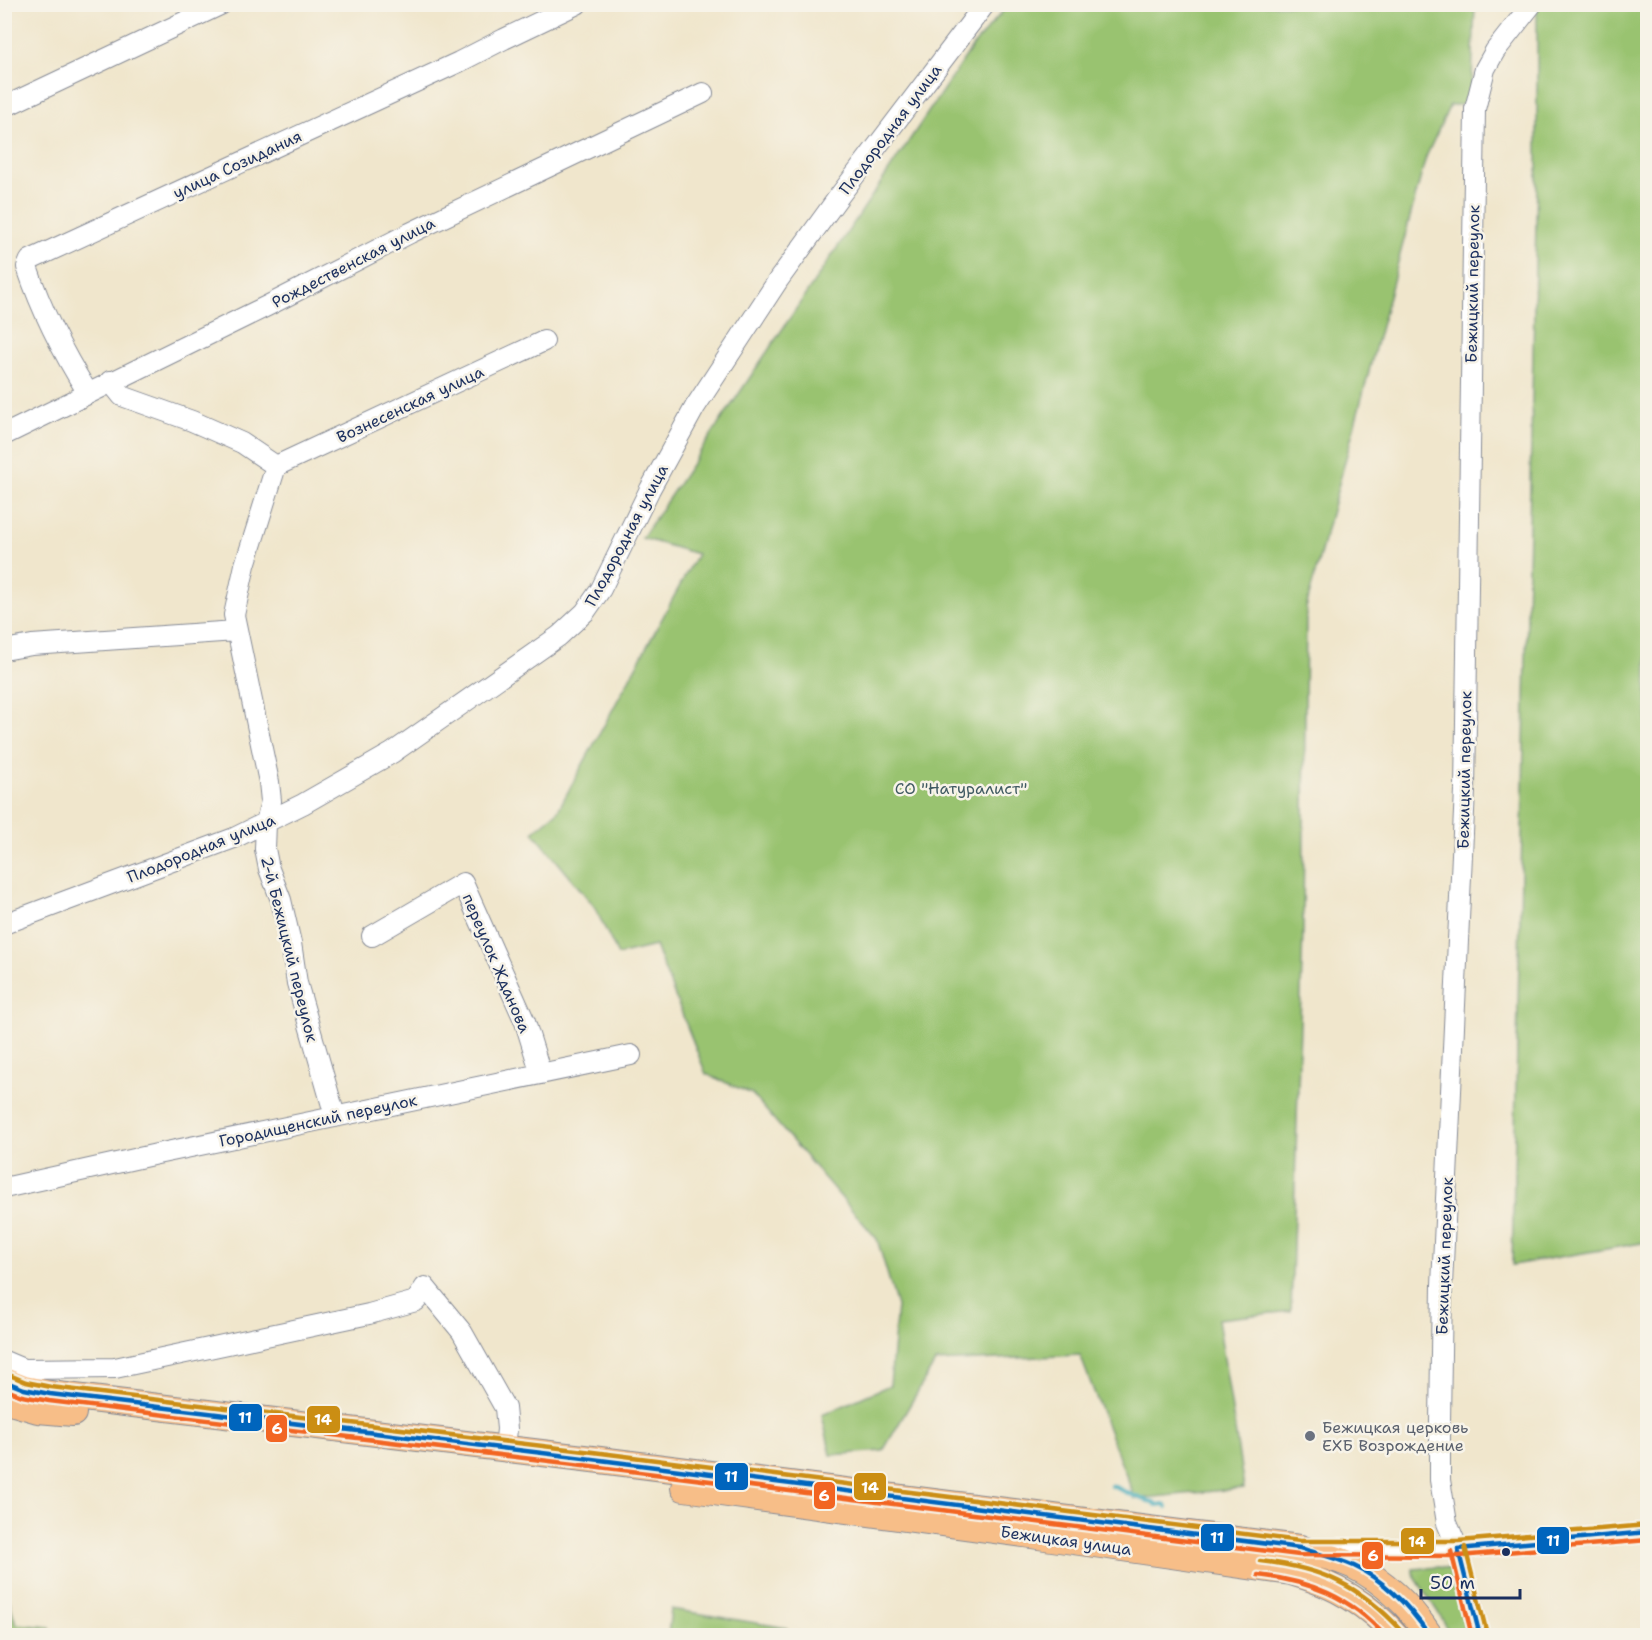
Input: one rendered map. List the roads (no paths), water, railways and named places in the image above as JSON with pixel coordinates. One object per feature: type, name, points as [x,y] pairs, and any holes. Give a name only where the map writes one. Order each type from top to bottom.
[{"type":"main road","name":"Бежицкая улица","points":[[4,1381],[24,1389],[50,1394],[1300,1548]]},
{"type":"main road","name":"Бежицкая улица","points":[[4,1400],[38,1410],[123,1418],[572,1473],[1291,1572],[1311,1578],[1348,1596],[1383,1621],[1396,1635]]},
{"type":"main road","points":[[1300,1548],[1353,1565],[1384,1584],[1415,1614],[1430,1635]]},
{"type":"street","points":[[4,107],[222,4]]},
{"type":"street","name":"улица Созидания","points":[[88,393],[53,332],[36,294],[27,267],[30,260],[459,62],[577,4]]},
{"type":"street","name":"Плодородная улица","points":[[4,924],[183,858],[266,823],[344,782],[393,753],[559,636],[585,612],[601,589],[650,489],[695,406],[779,279],[985,4]]},
{"type":"street","name":"Бежицкий переулок","points":[[1480,1635],[1458,1549],[1447,1523],[1440,1480],[1443,1273],[1465,790],[1475,109],[1485,69],[1495,51],[1532,4]]},
{"type":"street","name":"Рождественская улица","points":[[4,435],[410,233],[703,93]]},
{"type":"street","name":"Вознесенская улица","points":[[276,466],[544,341]]},
{"type":"street","points":[[110,381],[122,396],[192,421],[242,443],[276,466]]},
{"type":"street","name":"2-й Бежицкий переулок","points":[[276,466],[245,565],[234,615],[269,782],[271,801],[266,823],[265,849],[269,869],[281,900],[297,983],[335,1116]]},
{"type":"street","points":[[4,650],[32,645],[236,631]]},
{"type":"street","name":"переулок Жданова","points":[[372,936],[463,883],[525,1022],[541,1074]]},
{"type":"street","name":"Городищенский переулок","points":[[4,1188],[631,1055]]},
{"type":"street","points":[[4,1361],[23,1369],[115,1368],[369,1314],[416,1301],[425,1287],[462,1332],[505,1408],[506,1449]]},
{"type":"street","name":"Бежицкая улица","points":[[1300,1548],[1458,1549],[1647,1532]]},
{"type":"waterway","points":[[1112,1486],[1138,1498],[1154,1502],[1157,1506],[1164,1505],[1167,1508]]},
{"type":"place","name":"Бежицкая церковь ЕХБ Возрождение","points":[[1310,1436]]},
{"type":"park label","name":"СО \"Натуралист\"","points":[[961,788]]}]
